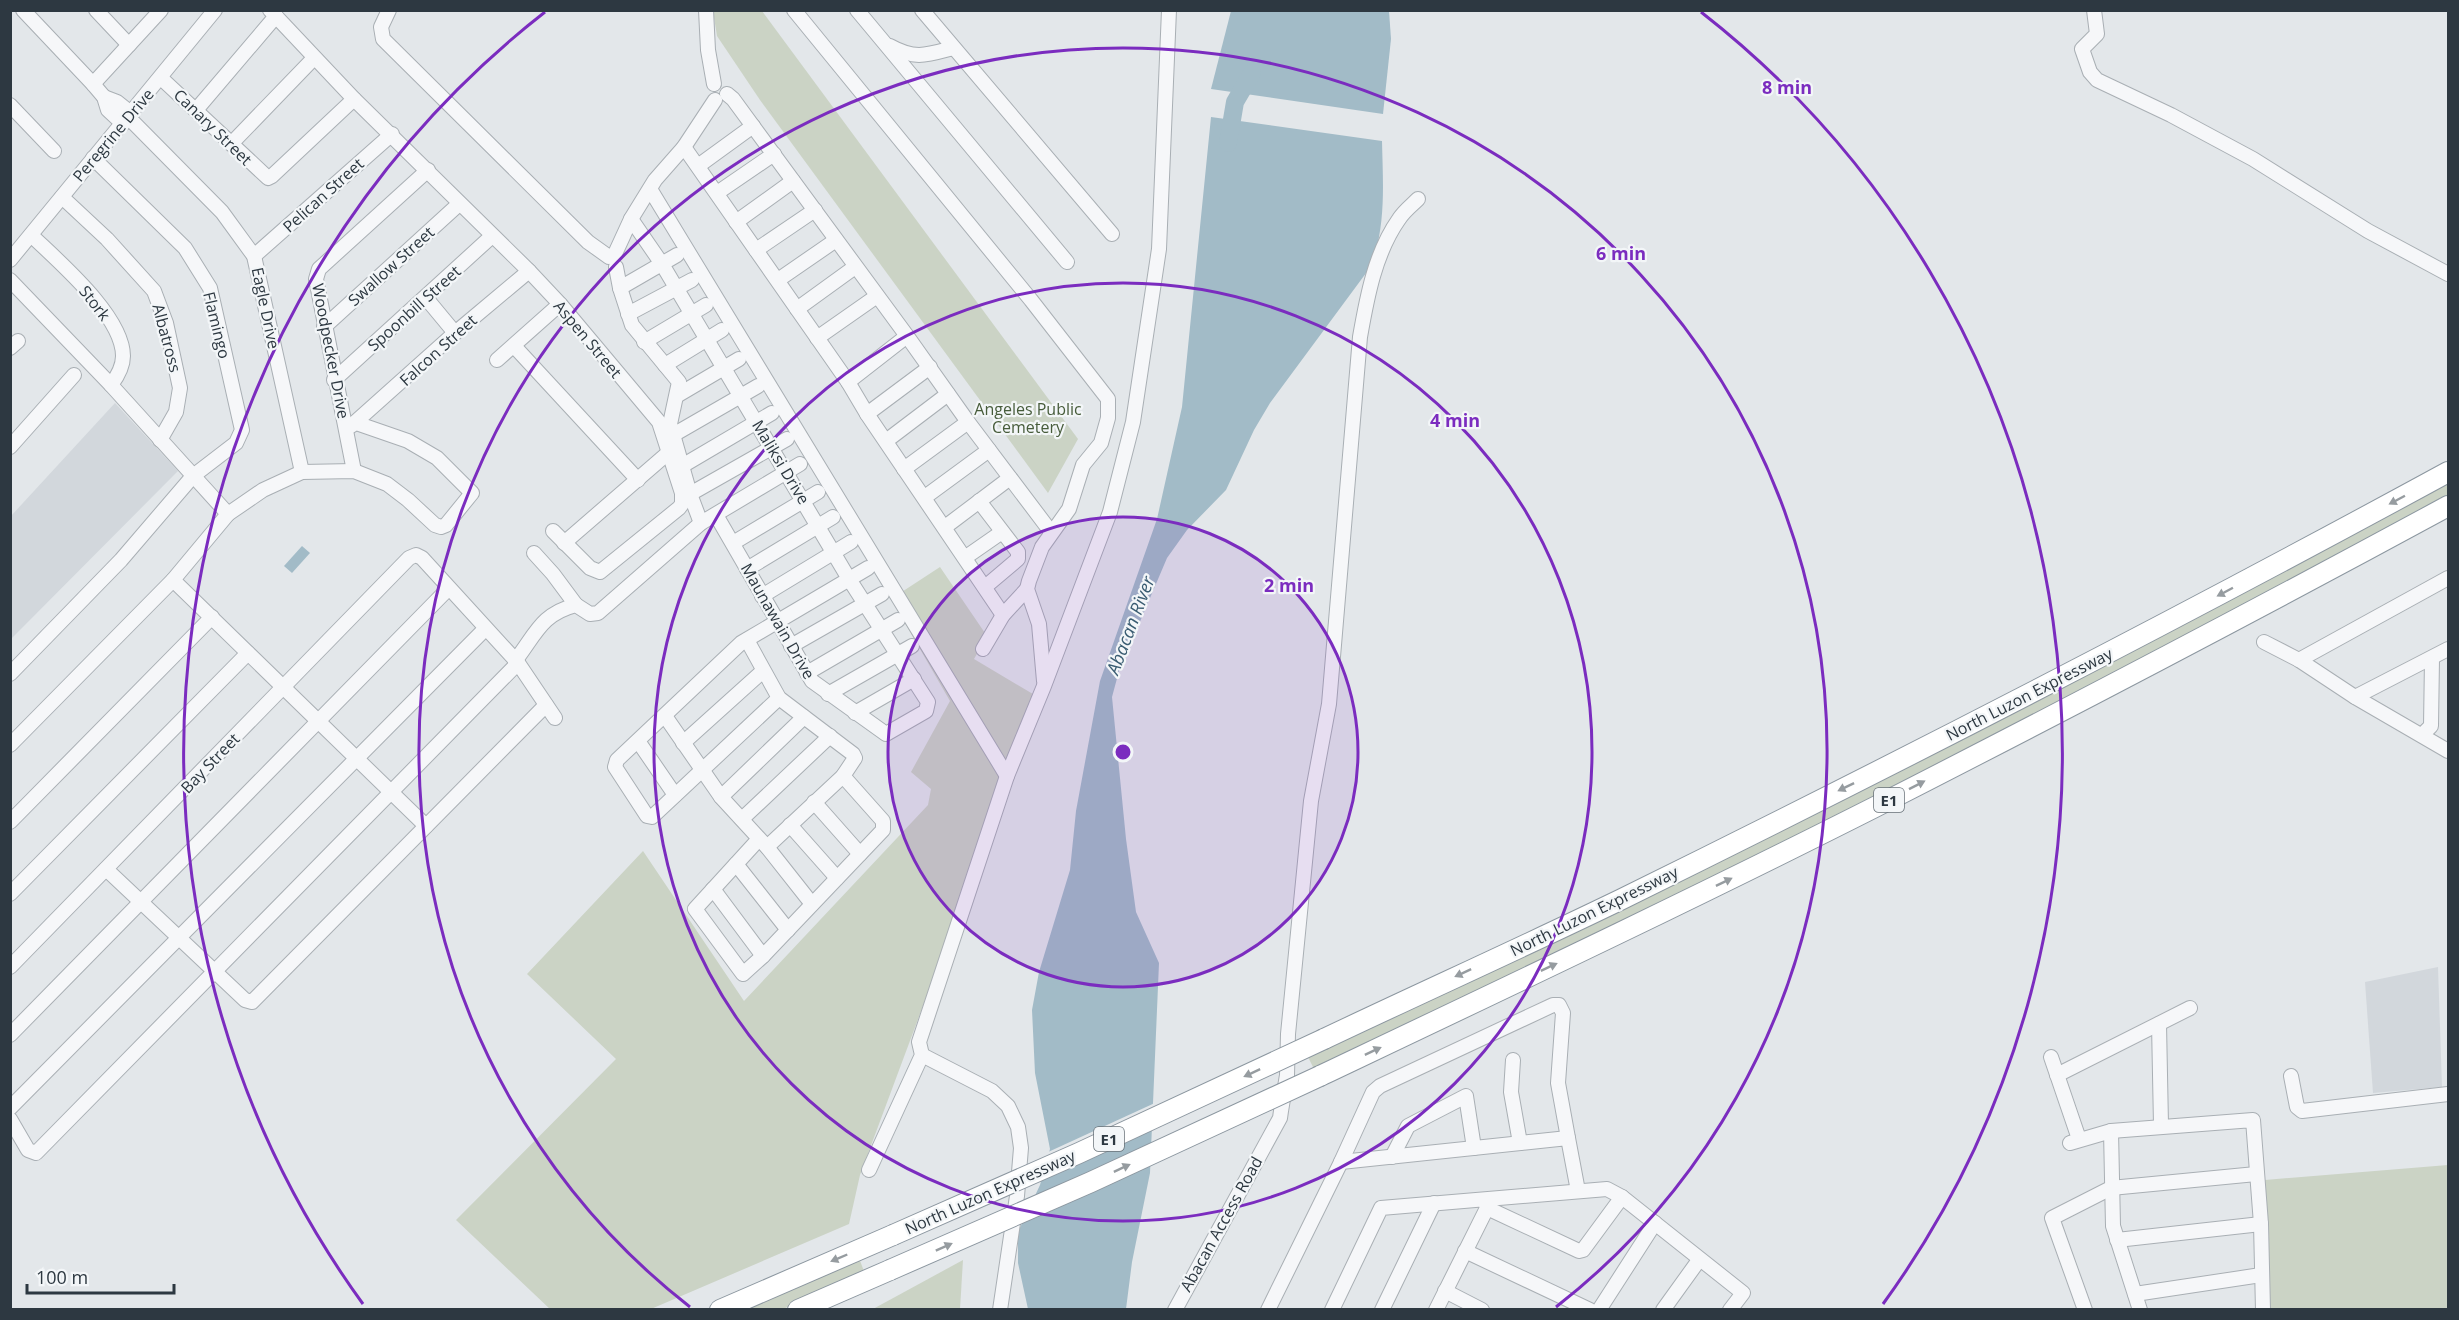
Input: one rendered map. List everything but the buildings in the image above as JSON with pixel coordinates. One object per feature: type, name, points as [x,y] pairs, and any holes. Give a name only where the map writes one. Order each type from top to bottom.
[{"type":"highway","name":"North Luzon Expressway","points":[[720,1310],[1079,1153],[1619,900],[1862,779],[2225,593],[2448,472]]},
{"type":"highway","name":"North Luzon Expressway","points":[[798,1310],[1091,1182],[1629,929],[1874,808],[2238,620],[2448,506]]},
{"type":"street","name":"Eagle Drive","points":[[23,10],[104,97],[117,102],[128,119],[222,212],[254,256],[302,472]]},
{"type":"street","points":[[96,10],[129,45]]},
{"type":"street","points":[[93,84],[161,10]]},
{"type":"street","name":"Peregrine Drive","points":[[10,260],[93,158],[128,119],[215,10]]},
{"type":"street","points":[[389,10],[381,27],[383,39],[604,255],[609,257],[614,255],[631,219],[661,172],[684,147],[721,97],[724,85],[714,84],[708,50],[706,10]]},
{"type":"street","points":[[794,10],[1024,292],[1108,399],[1108,418],[1101,442],[1083,465],[1069,509],[1051,532],[1034,564],[1027,589],[1004,615],[983,649]]},
{"type":"street","points":[[857,10],[1067,262]]},
{"type":"street","points":[[922,10],[1112,234]]},
{"type":"street","points":[[869,1170],[922,1054],[919,1042],[1006,776],[1044,686],[1110,512],[1133,422],[1159,249],[1169,10]]},
{"type":"street","points":[[2094,10],[2097,34],[2082,49],[2090,72],[2097,80],[2171,115],[2253,159],[2368,231],[2448,274]]},
{"type":"street","points":[[196,110],[273,14],[354,99],[392,134],[492,236]]},
{"type":"street","points":[[886,44],[902,53],[914,56],[924,56],[953,48]]},
{"type":"street","points":[[231,144],[314,58]]},
{"type":"street","name":"Canary Street","points":[[161,78],[264,176],[272,176],[354,99]]},
{"type":"street","points":[[721,97],[753,126],[908,336],[968,422],[1051,532]]},
{"type":"street","points":[[10,105],[54,151]]},
{"type":"street","points":[[698,166],[753,126]]},
{"type":"street","name":"Pelican Street","points":[[254,256],[392,134]]},
{"type":"street","points":[[684,147],[848,382],[867,414],[1004,615]]},
{"type":"street","points":[[717,193],[774,154]]},
{"type":"street","name":"Flamingo","points":[[10,674],[121,560],[193,476],[236,443],[242,430],[210,288],[185,248],[93,158]]},
{"type":"street","name":"Woodpecker Drive","points":[[354,471],[352,426],[334,380],[316,279],[320,268],[428,170]]},
{"type":"street","points":[[736,222],[793,181]]},
{"type":"street","points":[[650,189],[1006,776]]},
{"type":"street","name":"Albatross","points":[[62,197],[107,239],[154,291],[166,323],[180,388],[176,412],[160,440]]},
{"type":"street","name":"Abacan Access Road","points":[[1175,1310],[1281,1115],[1287,1075],[1288,1034],[1311,801],[1329,704],[1360,337],[1368,291],[1384,247],[1399,218],[1418,199]]},
{"type":"street","name":"Swallow Street","points":[[324,327],[459,204]]},
{"type":"street","points":[[756,250],[815,210]]},
{"type":"street","name":"Maliksi Drive","points":[[631,219],[662,264],[725,367],[849,579],[928,702],[926,711],[886,734]]},
{"type":"street","name":"Stork","points":[[31,235],[98,302],[117,333],[123,355],[119,373],[111,385]]},
{"type":"street","name":"Aspen Street","points":[[492,236],[560,304],[659,422],[682,493],[680,508],[600,572],[590,568],[564,543]]},
{"type":"street","name":"Spoonbill Street","points":[[334,380],[492,236]]},
{"type":"street","points":[[778,280],[836,240]]},
{"type":"street","points":[[620,288],[677,255]]},
{"type":"street","points":[[616,267],[632,325],[679,382],[678,395],[670,419],[690,494],[701,523]]},
{"type":"street","points":[[797,309],[855,267]]},
{"type":"street","name":"Falcon Street","points":[[352,426],[455,333],[529,271]]},
{"type":"street","points":[[10,280],[111,385],[228,514]]},
{"type":"street","points":[[628,314],[692,280]]},
{"type":"street","points":[[817,338],[877,296]]},
{"type":"street","points":[[426,298],[455,333]]},
{"type":"street","points":[[497,360],[560,304]]},
{"type":"street","points":[[644,342],[706,305]]},
{"type":"street","points":[[665,365],[722,330]]},
{"type":"street","points":[[848,382],[908,336]]},
{"type":"street","points":[[514,346],[638,480]]},
{"type":"street","points":[[678,395],[739,359]]},
{"type":"street","points":[[867,414],[930,367]]},
{"type":"street","points":[[10,447],[74,375]]},
{"type":"street","points":[[673,435],[758,386]]},
{"type":"street","points":[[886,441],[948,394]]},
{"type":"street","points":[[682,466],[772,413]]},
{"type":"street","points":[[904,469],[968,422]]},
{"type":"street","points":[[10,745],[173,580],[228,514],[263,490],[302,472],[354,471],[387,484],[435,525],[441,527],[446,525],[472,493],[437,458],[408,441],[352,426]]},
{"type":"street","points":[[690,494],[787,439]]},
{"type":"street","points":[[925,497],[989,450]]},
{"type":"street","points":[[553,531],[564,543],[668,453]]},
{"type":"street","points":[[534,553],[576,605],[590,614],[598,613],[701,523],[800,464]]},
{"type":"street","points":[[945,527],[1010,478]]},
{"type":"street","points":[[733,543],[818,492]]},
{"type":"street","points":[[980,501],[1018,552],[1018,560],[985,587]]},
{"type":"street","name":"Maunawain Drive","points":[[716,514],[776,622],[812,681],[886,734]]},
{"type":"street","points":[[747,569],[833,517]]},
{"type":"street","points":[[966,557],[1002,532]]},
{"type":"street","points":[[762,596],[851,542]]},
{"type":"street","name":"Bay Street","points":[[10,967],[410,558],[416,555],[422,558],[448,589]]},
{"type":"street","points":[[779,698],[652,817],[647,816],[615,767],[617,760],[747,640],[868,568]]},
{"type":"street","points":[[2299,660],[2448,578]]},
{"type":"street","points":[[173,580],[426,826]]},
{"type":"street","points":[[10,1035],[448,589],[517,662],[555,718]]},
{"type":"street","points":[[1027,589],[1039,624],[1044,686]]},
{"type":"street","points":[[791,646],[882,594]]},
{"type":"street","points":[[10,1119],[28,1150],[36,1153],[392,793],[517,662],[537,629],[559,609],[576,605]]},
{"type":"street","points":[[10,822],[212,617]]},
{"type":"street","points":[[807,673],[898,620]]},
{"type":"street","points":[[10,1108],[485,629]]},
{"type":"street","points":[[747,640],[779,698],[853,754],[853,762],[843,776],[790,825],[762,843],[736,864],[695,909],[741,973],[745,974],[763,956],[883,830],[884,825],[843,776]]},
{"type":"street","points":[[2264,642],[2299,660],[2355,697],[2448,751]]},
{"type":"street","points":[[828,693],[912,645]]},
{"type":"street","points":[[2355,697],[2448,649]]},
{"type":"street","points":[[10,894],[248,653]]},
{"type":"street","points":[[2422,735],[2432,726],[2432,659]]},
{"type":"street","points":[[683,743],[763,671]]},
{"type":"street","points":[[855,713],[914,679]]},
{"type":"street","points":[[106,869],[214,972],[245,1000],[252,1002],[546,705]]},
{"type":"street","points":[[665,716],[721,797],[812,904]]},
{"type":"street","points":[[721,797],[804,717]]},
{"type":"street","points":[[742,819],[830,736]]},
{"type":"street","points":[[638,741],[675,795]]},
{"type":"street","points":[[814,802],[860,854]]},
{"type":"street","points":[[790,825],[837,878]]},
{"type":"street","points":[[736,864],[788,930]]},
{"type":"street","points":[[713,889],[763,956]]},
{"type":"street","points":[[1268,1310],[1373,1092],[1380,1086],[1553,1005],[1559,1005],[1563,1013],[1558,1083],[1578,1191]]},
{"type":"street","points":[[2057,1075],[2190,1008]]},
{"type":"street","points":[[2159,1024],[2161,1125]]},
{"type":"street","points":[[922,1054],[992,1091],[1008,1106],[1018,1127],[1021,1148],[1012,1238],[1000,1310]]},
{"type":"street","points":[[2051,1057],[2074,1141],[2110,1131],[2252,1119],[2261,1224],[2263,1310]]},
{"type":"street","points":[[1514,1060],[1511,1092],[1520,1143]]},
{"type":"street","points":[[2291,1076],[2297,1107],[2302,1111],[2448,1094]]},
{"type":"street","points":[[1392,1157],[1408,1126],[1466,1096],[1474,1148]]},
{"type":"street","points":[[2110,1131],[2113,1226],[2140,1310]]},
{"type":"street","points":[[1341,1162],[1568,1138]]},
{"type":"street","points":[[2085,1310],[2052,1218],[2111,1188],[2256,1174]]},
{"type":"street","points":[[1332,1310],[1381,1208],[1434,1203],[1486,1203],[1606,1189],[1622,1197],[1743,1293],[1730,1310]]},
{"type":"street","points":[[1486,1203],[1579,1251],[1583,1250],[1622,1197]]},
{"type":"street","points":[[1382,1310],[1434,1203]]},
{"type":"street","points":[[1436,1310],[1486,1203]]},
{"type":"street","points":[[1599,1310],[1655,1223]]},
{"type":"street","points":[[2117,1240],[2261,1224]]},
{"type":"street","points":[[1465,1251],[1590,1310]]},
{"type":"street","points":[[1664,1310],[1699,1260]]},
{"type":"street","points":[[2135,1294],[2261,1275]]},
{"type":"street","points":[[1445,1291],[1482,1310]]},
{"type":"shaded area","points":[[115,403],[178,471],[11,639],[11,516]]},
{"type":"shaded area","points":[[2438,967],[2442,1087],[2373,1093],[2365,982]]},
{"type":"green space","name":"Angeles Public Cemetery","points":[[713,11],[762,11],[1078,439],[1048,493],[760,100],[717,36]]},
{"type":"green space","points":[[2448,479],[2448,498],[1967,754],[1315,1071],[1307,1055]]},
{"type":"green space","points":[[940,567],[987,636],[974,659],[1038,697],[860,1175],[849,1224],[651,1309],[551,1310],[456,1220],[616,1059],[527,974],[643,851],[744,1001],[928,805],[931,789],[911,772],[950,701],[891,599]]},
{"type":"green space","points":[[2448,1165],[2448,1309],[2270,1309],[2265,1180]]},
{"type":"green space","points":[[859,1258],[865,1274],[783,1309],[738,1310]]},
{"type":"green space","points":[[963,1260],[960,1309],[873,1309]]},
{"type":"water","points":[[1231,11],[1389,11],[1391,39],[1383,114],[1211,89]]},
{"type":"water","points":[[1211,117],[1382,141],[1383,204],[1380,234],[1372,265],[1270,403],[1254,430],[1226,490],[1187,530],[1167,558],[1119,671],[1112,697],[1126,839],[1136,912],[1159,963],[1150,1173],[1132,1262],[1126,1309],[1028,1309],[1018,1263],[1018,1232],[1040,1185],[1050,1149],[1035,1073],[1032,1010],[1039,972],[1070,870],[1076,811],[1100,681],[1157,519],[1182,407]]},
{"type":"water","points":[[302,546],[310,553],[292,573],[284,566]]},
{"type":"pier","points":[[1157,1102],[1156,1123],[1040,1176],[1046,1153]]},
{"type":"waterway","name":"Abacan River","points":[[1228,143],[1235,102],[1252,73]]}]
